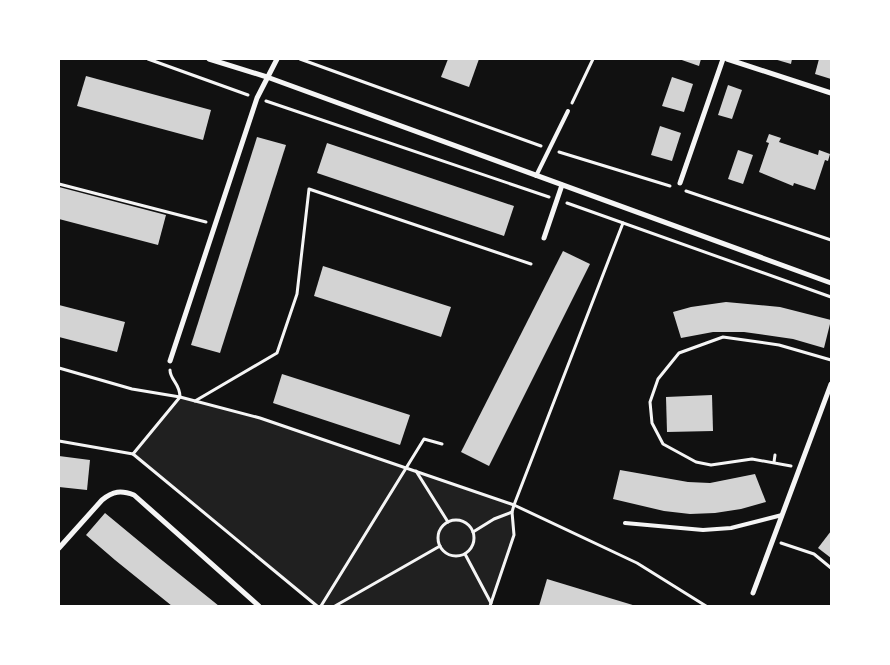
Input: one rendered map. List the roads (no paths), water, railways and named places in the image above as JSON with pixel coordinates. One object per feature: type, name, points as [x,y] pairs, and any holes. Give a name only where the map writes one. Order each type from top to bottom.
[{"type":"street","points":[[209,59],[267,77],[831,283]]},
{"type":"street","points":[[170,361],[213,224],[257,98],[277,59]]},
{"type":"street","points":[[680,183],[722,59]]},
{"type":"street","points":[[727,59],[831,93]]},
{"type":"street","points":[[544,238],[562,185]]},
{"type":"street","points":[[753,593],[831,384]]},
{"type":"street","points":[[59,548],[102,500],[110,494],[123,491],[134,495],[259,606]]},
{"type":"lane","points":[[536,176],[568,111]]},
{"type":"lane","points":[[625,523],[703,530],[731,528],[782,515]]}]
